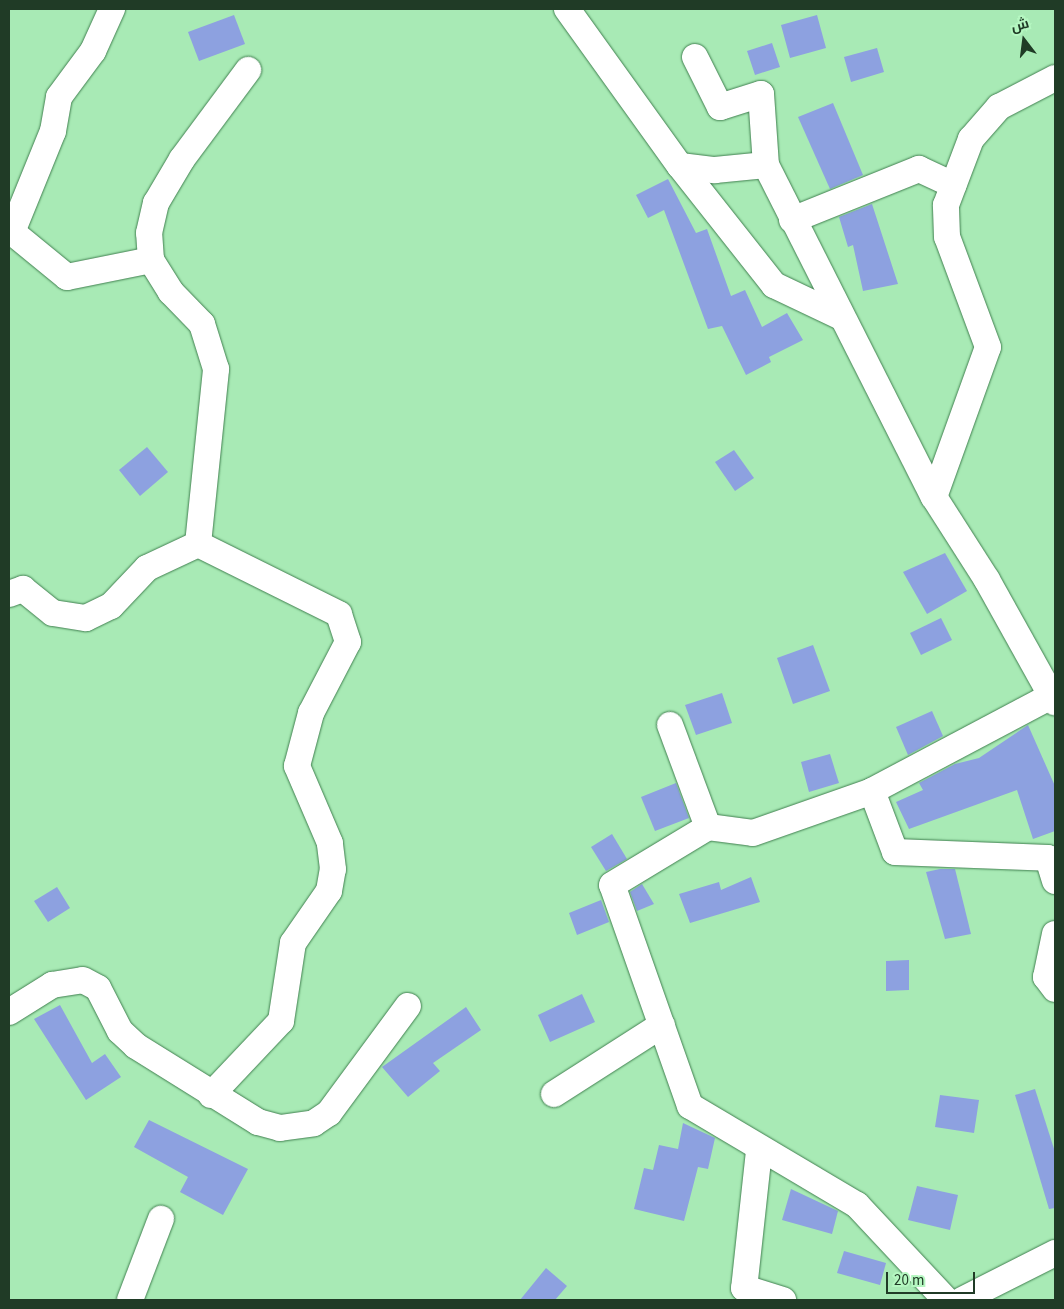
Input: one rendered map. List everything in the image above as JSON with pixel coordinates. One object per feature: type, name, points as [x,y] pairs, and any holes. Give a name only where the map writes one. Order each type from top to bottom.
[{"type":"street","points":[[112,9],[93,51],[59,97],[53,132],[10,232],[67,278],[151,260]]},
{"type":"street","points":[[567,9],[680,166],[774,285],[842,317]]},
{"type":"street","points":[[696,57],[720,106],[761,94],[766,166],[792,220],[934,497],[987,580],[1053,697],[872,791],[753,833],[708,826],[612,885],[690,1106],[734,1130],[759,1151],[857,1205],[946,1300]]},
{"type":"street","points":[[198,544],[216,369],[202,324],[171,292],[151,260],[149,232],[156,203],[182,159],[248,70]]},
{"type":"street","points":[[934,497],[988,347],[948,237],[946,206],[971,139],[999,107],[1055,78]]},
{"type":"street","points":[[680,166],[715,170],[766,166]]},
{"type":"street","points":[[792,220],[918,169],[954,185]]},
{"type":"street","points":[[9,594],[23,590],[53,613],[86,618],[111,606],[147,568],[198,544]]},
{"type":"street","points":[[198,544],[339,614],[348,642],[311,712],[297,766],[330,843],[333,869],[329,891],[293,943],[281,1021],[211,1095]]},
{"type":"street","points":[[670,725],[708,826]]},
{"type":"street","points":[[872,791],[895,852],[1048,858],[1055,881]]},
{"type":"street","points":[[1055,934],[1046,977],[1055,989]]},
{"type":"street","points":[[9,1012],[52,985],[84,980],[98,988],[120,1031],[136,1046],[211,1095],[258,1122],[280,1128],[314,1122],[329,1113],[408,1006]]},
{"type":"street","points":[[554,1094],[662,1025]]},
{"type":"street","points":[[759,1151],[744,1288],[784,1300]]},
{"type":"street","points":[[130,1300],[161,1219]]},
{"type":"street","points":[[962,1300],[1055,1253]]},
{"type":"building","points":[[234,15],[245,44],[199,61],[188,32]]},
{"type":"building","points":[[817,15],[826,48],[790,58],[781,25]]},
{"type":"building","points":[[772,43],[780,67],[755,75],[747,51]]},
{"type":"building","points":[[877,48],[884,72],[851,82],[844,57]]},
{"type":"building","points":[[833,103],[863,175],[830,189],[798,117]]},
{"type":"building","points":[[668,179],[696,233],[707,229],[731,296],[745,290],[762,327],[787,313],[803,340],[769,357],[771,362],[746,375],[722,326],[708,329],[664,210],[648,218],[636,195]]},
{"type":"building","points":[[872,204],[898,284],[863,291],[853,245],[848,247],[839,217]]},
{"type":"building","points":[[147,447],[168,472],[140,496],[119,470]]},
{"type":"building","points":[[734,450],[754,478],[735,491],[715,462]]},
{"type":"building","points":[[945,553],[967,591],[927,614],[903,572]]},
{"type":"building","points":[[941,618],[952,640],[921,655],[910,633]]},
{"type":"building","points":[[813,645],[830,691],[793,704],[777,658]]},
{"type":"building","points":[[722,693],[732,723],[696,735],[685,705]]},
{"type":"building","points":[[932,711],[943,736],[908,755],[896,727]]},
{"type":"building","points":[[1028,725],[1055,786],[1055,831],[1033,839],[1017,790],[909,829],[896,802],[923,790],[919,783],[955,764],[979,758]]},
{"type":"building","points":[[830,754],[839,783],[809,792],[801,762]]},
{"type":"building","points":[[676,783],[689,818],[655,831],[641,797]]},
{"type":"building","points":[[612,834],[627,859],[606,871],[591,847]]},
{"type":"building","points":[[940,869],[955,869],[971,934],[945,939],[926,872]]},
{"type":"building","points":[[751,877],[760,902],[690,923],[679,894],[719,882],[721,890]]},
{"type":"building","points":[[642,884],[654,904],[637,911],[630,892]]},
{"type":"building","points":[[57,887],[70,908],[48,922],[34,901]]},
{"type":"building","points":[[601,900],[609,922],[577,935],[569,913]]},
{"type":"building","points":[[909,960],[909,990],[886,991],[886,961]]},
{"type":"building","points":[[582,994],[595,1022],[550,1042],[538,1015]]},
{"type":"building","points":[[60,1005],[92,1063],[105,1054],[121,1077],[86,1100],[34,1019]]},
{"type":"building","points":[[466,1007],[481,1030],[433,1063],[440,1071],[408,1097],[382,1067]]},
{"type":"building","points":[[1035,1089],[1055,1152],[1055,1208],[1049,1209],[1015,1095]]},
{"type":"building","points":[[940,1095],[979,1100],[974,1133],[935,1127]]},
{"type":"building","points":[[149,1120],[248,1169],[223,1215],[180,1192],[188,1177],[134,1147]]},
{"type":"building","points":[[683,1123],[715,1138],[708,1169],[698,1167],[684,1221],[634,1209],[644,1168],[653,1170],[659,1145],[678,1149]]},
{"type":"building","points":[[917,1186],[958,1195],[950,1230],[908,1220]]},
{"type":"building","points":[[791,1189],[838,1211],[832,1234],[782,1220]]},
{"type":"building","points":[[844,1251],[886,1263],[880,1285],[837,1273]]},
{"type":"building","points":[[546,1268],[567,1286],[555,1300],[520,1300]]}]
